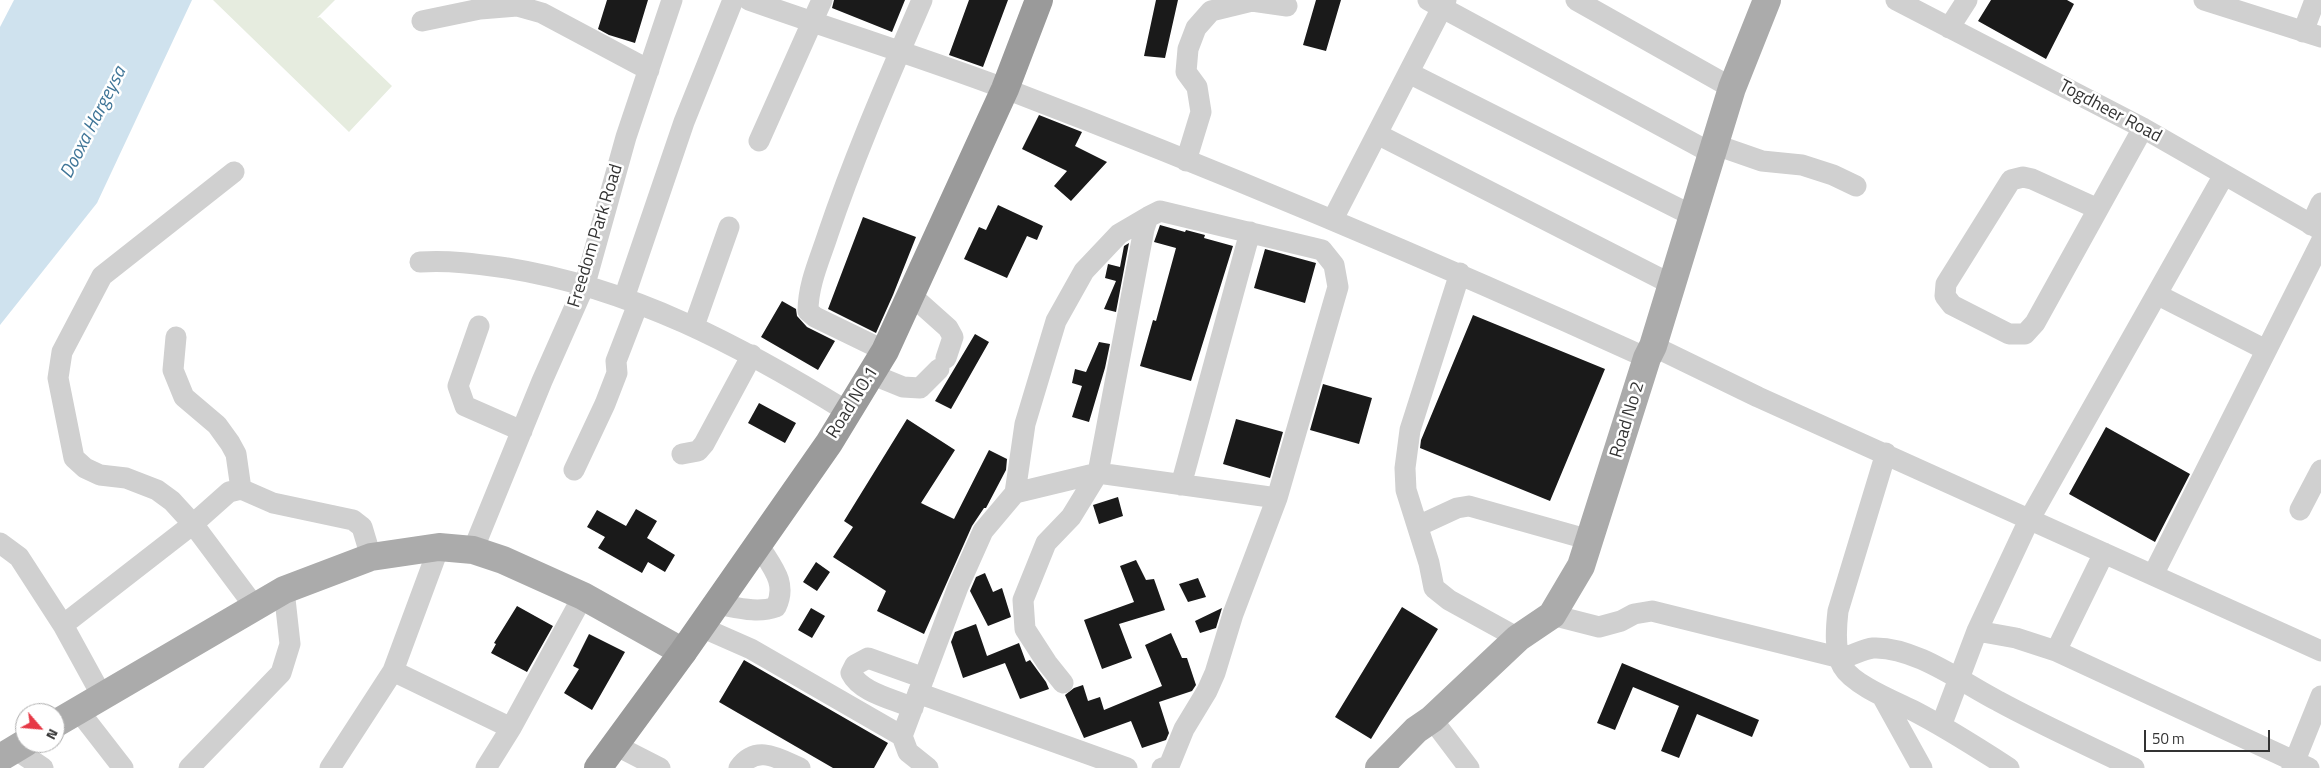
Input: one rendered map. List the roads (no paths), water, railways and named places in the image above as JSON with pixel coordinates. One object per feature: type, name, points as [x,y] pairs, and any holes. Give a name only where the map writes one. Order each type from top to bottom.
[{"type":"highway","name":"Road NO.1","points":[[598,768],[683,652],[829,443],[885,351],[1006,89],[1039,0]]},
{"type":"main road","name":"Road No 2","points":[[1379,768],[1416,730],[1432,719],[1518,638],[1552,615],[1581,566],[1715,150],[1732,88],[1767,0]]},
{"type":"main road","points":[[65,718],[284,590],[371,557],[439,547],[473,550],[503,560],[583,596],[683,652]]},
{"type":"street","name":"Freedom Park Road","points":[[473,550],[585,284],[623,146],[672,0]]},
{"type":"street","points":[[574,470],[605,404],[617,373],[616,361],[631,301],[684,122],[733,0]]},
{"type":"street","points":[[749,0],[1006,89],[1333,219],[1758,397],[1886,453],[2029,520],[2321,651]]},
{"type":"street","points":[[759,141],[822,0]]},
{"type":"street","points":[[885,351],[814,317],[808,311],[808,304],[811,285],[836,211],[922,0]]},
{"type":"street","points":[[1576,0],[1732,88]]},
{"type":"street","name":"Togdheer Road","points":[[1896,0],[2143,128],[2318,232]]},
{"type":"street","points":[[1950,28],[1967,0]]},
{"type":"street","points":[[2204,0],[2265,9],[2312,34],[2315,0]]},
{"type":"street","points":[[1186,160],[1202,112],[1196,87],[1186,72],[1188,48],[1196,28],[1211,11],[1252,1],[1288,6]]},
{"type":"street","points":[[1333,219],[1409,73],[1439,2],[1715,150],[1762,161],[1802,165],[1833,175],[1856,186]]},
{"type":"street","points":[[422,21],[480,9],[517,6],[542,13],[649,70]]},
{"type":"street","points":[[1409,73],[1693,216]]},
{"type":"street","points":[[2098,209],[2032,179],[2023,177],[2011,180],[1946,284],[1945,296],[1952,305],[2009,334],[2025,334],[2034,323],[2098,209],[2143,128]]},
{"type":"street","points":[[1377,134],[1671,284]]},
{"type":"street","points":[[234,172],[102,276],[62,352],[58,378],[74,458],[85,468],[100,475],[126,478],[157,490],[172,501],[193,524],[255,608]]},
{"type":"street","points":[[1941,726],[1977,631],[2029,520],[2158,295],[2224,175]]},
{"type":"street","points":[[2152,575],[2266,350],[2318,232],[2321,203]]},
{"type":"street","points":[[902,736],[958,587],[983,531],[1015,493],[1025,424],[1056,321],[1084,271],[1120,234],[1160,211],[1322,250],[1334,265],[1338,287],[1277,498],[1233,614],[1215,673],[1166,767]]},
{"type":"street","points":[[1063,683],[1047,663],[1025,629],[1023,600],[1046,543],[1071,517],[1098,473],[1144,229],[1148,217]]},
{"type":"street","points":[[694,326],[729,227]]},
{"type":"street","points":[[1181,485],[1250,232]]},
{"type":"street","points":[[420,262],[441,260],[469,262],[540,273],[585,284],[694,326],[752,355],[848,412]]},
{"type":"street","points":[[1460,273],[1410,430],[1405,468],[1406,490],[1430,563],[1434,588],[1449,600],[1518,638]]},
{"type":"street","points":[[871,374],[903,387],[920,388],[943,364],[953,337],[948,328],[911,295]]},
{"type":"street","points":[[2158,295],[2266,350]]},
{"type":"street","points":[[479,326],[458,386],[465,406],[522,431]]},
{"type":"street","points":[[176,337],[173,370],[184,397],[217,425],[230,443],[236,454],[240,489]]},
{"type":"street","points":[[682,454],[698,451],[704,444],[752,355]]},
{"type":"street","points":[[1886,453],[1838,611],[1836,632],[1840,658],[1846,671],[1882,696],[1941,726],[2009,768]]},
{"type":"street","points":[[2300,510],[2321,470]]},
{"type":"street","points":[[1015,493],[1098,473],[1277,498]]},
{"type":"street","points":[[62,625],[193,524],[229,492],[240,489],[273,503],[353,520],[362,527],[371,557]]},
{"type":"street","points":[[1418,526],[1457,508],[1469,506],[1590,540]]},
{"type":"street","points":[[0,543],[19,557],[62,625],[102,696]]},
{"type":"street","points":[[716,604],[756,610],[768,610],[776,607],[781,596],[781,587],[758,544]]},
{"type":"street","points":[[330,768],[393,670],[439,547]]},
{"type":"street","points":[[2056,651],[2104,553]]},
{"type":"street","points":[[190,768],[281,673],[290,644],[284,590]]},
{"type":"street","points":[[486,768],[511,728],[583,596]]},
{"type":"street","points":[[1552,615],[1599,627],[1622,621],[1634,614],[1652,611],[1840,658],[1872,648],[1894,651],[1933,664],[1998,701],[2134,768]]},
{"type":"street","points":[[701,626],[751,649],[902,736],[908,752],[928,768]]},
{"type":"street","points":[[1977,631],[2016,638],[2056,651],[2299,766],[2321,696]]},
{"type":"street","points":[[393,670],[511,728]]},
{"type":"street","points":[[919,693],[1127,768]]},
{"type":"street","points":[[1882,696],[1922,768]]},
{"type":"street","points":[[78,710],[123,768]]},
{"type":"street","points":[[1432,719],[1469,768]]},
{"type":"street","points":[[615,745],[660,768]]},
{"type":"street","points":[[13,750],[43,768]]},
{"type":"street","points":[[739,768],[742,762],[756,754],[772,755],[800,768]]},
{"type":"water","name":"Dooxa Hargeysa","points":[[14,0],[192,0],[97,203],[0,325],[0,27]]}]
